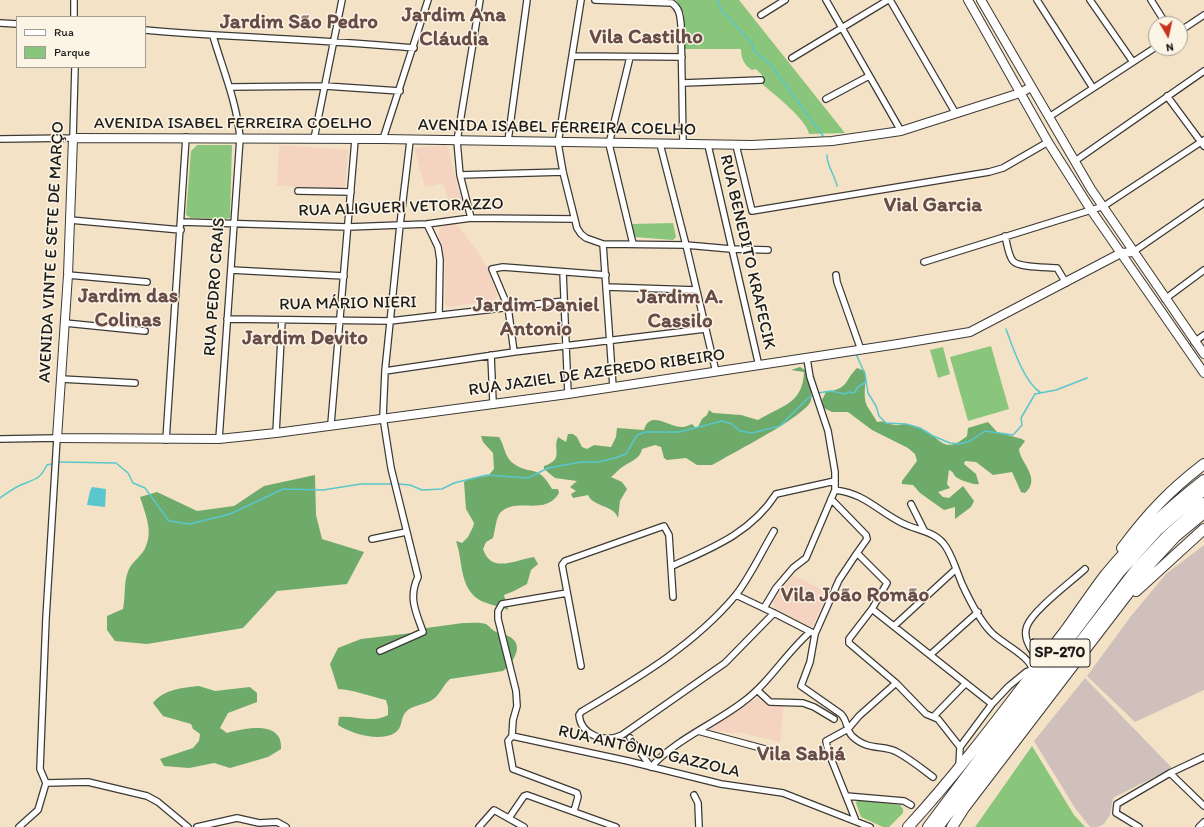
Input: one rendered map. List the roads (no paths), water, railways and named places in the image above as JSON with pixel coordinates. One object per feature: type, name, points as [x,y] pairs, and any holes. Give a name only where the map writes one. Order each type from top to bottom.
[{"type":"highway","points":[[1105,576],[1108,567],[1137,528],[1162,499],[1204,464]]},
{"type":"highway","name":"SP-270","points":[[908,827],[936,797],[959,768],[1033,668],[1053,646],[1105,576],[1156,520],[1178,500],[1204,480]]},
{"type":"highway","name":"SP-270","points":[[928,827],[1119,573],[1158,530],[1204,490]]},
{"type":"highway","name":"SP-270","points":[[938,827],[1136,568],[1167,536],[1204,503]]},
{"type":"highway","name":"SP-270","points":[[952,827],[964,808],[1152,562],[1175,537],[1204,513]]},
{"type":"highway","points":[[1111,616],[1151,576],[1204,529]]},
{"type":"street","points":[[74,0],[74,16]]},
{"type":"street","points":[[314,139],[342,0]]},
{"type":"street","points":[[383,139],[414,48],[428,0]]},
{"type":"street","points":[[471,218],[460,175],[457,141],[480,0]]},
{"type":"street","points":[[508,142],[527,0]]},
{"type":"street","points":[[581,0],[558,143],[574,220],[581,234],[591,240],[603,244],[686,245],[731,249],[768,250]]},
{"type":"street","points":[[596,0],[672,3],[677,7],[680,14],[682,57],[683,144]]},
{"type":"street","points":[[762,15],[785,0]]},
{"type":"street","points":[[826,0],[901,131]]},
{"type":"street","points":[[792,58],[889,0],[956,114]]},
{"type":"street","points":[[968,0],[1048,142],[1091,210],[1204,373]]},
{"type":"street","points":[[981,0],[1091,189],[1104,206],[1133,252],[1194,342],[1204,354]]},
{"type":"street","points":[[1037,0],[1093,88]]},
{"type":"street","points":[[1090,0],[1133,62]]},
{"type":"street","points":[[1151,0],[1161,16]]},
{"type":"street","points":[[1188,26],[1204,15]]},
{"type":"street","points":[[0,24],[16,24]]},
{"type":"street","points":[[146,30],[213,36],[334,40],[414,48]]},
{"type":"street","name":"RUA PEDRO CRAIS","points":[[213,36],[230,87],[238,119],[240,138],[219,439]]},
{"type":"street","points":[[1049,117],[1148,52]]},
{"type":"street","points":[[572,56],[682,57]]},
{"type":"street","points":[[630,57],[609,144],[633,244]]},
{"type":"street","name":"AVENIDA VINTE E SETE DE MARÇO","points":[[57,438],[68,275],[75,68]]},
{"type":"street","points":[[1075,162],[1204,71]]},
{"type":"street","points":[[826,99],[870,76]]},
{"type":"street","points":[[683,83],[761,80]]},
{"type":"street","points":[[230,87],[325,86],[400,91]]},
{"type":"street","name":"AVENIDA ISABEL FERREIRA COELHO","points":[[73,138],[186,137],[356,140],[383,139],[410,141],[708,145],[832,141],[901,131],[1020,93],[1031,87]]},
{"type":"street","points":[[924,262],[1104,206],[1203,142],[1167,96]]},
{"type":"street","points":[[166,440],[186,137]]},
{"type":"street","points":[[0,139],[73,138]]},
{"type":"street","points":[[331,424],[356,140]]},
{"type":"street","points":[[380,651],[423,632],[412,599],[414,586],[418,577],[388,455],[383,417],[385,371],[410,141]]},
{"type":"street","points":[[736,145],[752,211],[990,172],[1003,168],[1048,142]]},
{"type":"street","points":[[660,144],[716,372]]},
{"type":"street","name":"RUA BENEDITO KRAFECIK","points":[[708,145],[759,366]]},
{"type":"street","points":[[460,175],[563,172]]},
{"type":"street","points":[[1081,192],[1087,194],[1091,189]]},
{"type":"street","points":[[298,191],[351,192]]},
{"type":"street","points":[[1133,252],[1204,203]]},
{"type":"street","name":"RUA ALIGUERI VETORAZZO","points":[[181,222],[348,227],[427,224],[471,218],[574,220]]},
{"type":"street","points":[[70,220],[181,230]]},
{"type":"street","points":[[427,224],[438,247],[440,260],[439,315]]},
{"type":"street","points":[[1005,236],[1012,260],[1022,265],[1057,268],[1066,283]]},
{"type":"street","points":[[603,244],[613,387]]},
{"type":"street","name":"RUA JAZIEL DE AZEREDO RIBEIRO","points":[[57,438],[166,440],[219,439],[276,433],[493,402],[568,394],[807,359],[970,332],[1121,254],[1133,252]]},
{"type":"street","points":[[514,352],[508,307],[492,269],[503,267],[606,275]]},
{"type":"street","points":[[231,270],[344,276]]},
{"type":"street","points":[[1165,299],[1204,270]]},
{"type":"street","points":[[563,272],[568,394]]},
{"type":"street","points":[[836,274],[837,282],[861,350]]},
{"type":"street","points":[[68,275],[147,282]]},
{"type":"street","points":[[606,287],[696,290]]},
{"type":"street","name":"RUA MÁRIO NIERI","points":[[228,319],[340,321],[390,320],[564,301]]},
{"type":"street","points":[[276,433],[282,320]]},
{"type":"street","points":[[65,324],[145,331]]},
{"type":"street","points":[[385,371],[566,345],[705,329]]},
{"type":"street","points":[[1194,342],[1204,335]]},
{"type":"street","points":[[491,355],[493,402]]},
{"type":"street","points":[[764,608],[776,588],[793,568],[806,558],[835,490],[828,431],[814,391],[807,359]]},
{"type":"street","points":[[62,379],[135,383]]},
{"type":"street","points":[[0,439],[57,438],[46,618],[40,769],[46,783],[38,810],[19,827]]},
{"type":"street","points":[[672,566],[731,539],[766,509],[776,494],[835,481]]},
{"type":"street","points":[[835,490],[849,492],[863,497],[901,522],[918,530],[930,532],[945,546],[963,587],[990,632],[1033,668]]},
{"type":"street","points":[[628,730],[630,738],[651,767],[670,749],[744,702],[812,633],[839,580],[867,539],[866,535],[831,498]]},
{"type":"street","points":[[911,504],[924,530]]},
{"type":"street","points":[[581,666],[562,565],[565,561],[664,526],[669,536],[673,597]]},
{"type":"street","points":[[774,531],[736,595],[691,640],[635,680],[581,712],[579,715],[581,722],[590,734],[611,738],[622,735],[725,663],[774,613]]},
{"type":"street","points":[[372,539],[406,532]]},
{"type":"street","points":[[857,553],[886,582],[887,585],[872,609],[848,641],[896,683],[926,714],[934,716],[947,728],[960,747]]},
{"type":"street","points":[[894,626],[956,569]]},
{"type":"street","points":[[959,768],[960,747],[992,704],[1009,686],[1033,668],[1034,655],[1028,644],[1026,635],[1027,626],[1040,609],[1085,569]]},
{"type":"street","points":[[567,594],[502,604],[498,611],[498,619],[516,691],[517,706],[513,720],[512,736],[508,741],[514,769],[577,793],[578,798],[574,811]]},
{"type":"street","points":[[736,595],[812,633]]},
{"type":"street","points":[[872,609],[992,704]]},
{"type":"street","points":[[930,655],[978,612]]},
{"type":"street","points":[[812,633],[810,662],[801,686],[841,714],[846,719],[848,729],[852,736],[864,744],[874,748],[896,751],[932,777]]},
{"type":"street","points":[[1034,655],[1044,652],[1053,646]]},
{"type":"street","points":[[856,821],[826,742],[828,739],[848,729],[859,716],[896,683]]},
{"type":"street","points":[[934,716],[965,684]]},
{"type":"street","points":[[757,690],[770,702],[803,703],[814,707],[834,719]]},
{"type":"street","points":[[698,731],[776,752]]},
{"type":"street","points":[[622,735],[630,738]]},
{"type":"street","name":"RUA ANTÔNIO GAZZOLA","points":[[512,736],[721,784],[790,795],[870,827]]},
{"type":"street","points":[[1136,826],[1116,813],[1118,804],[1170,773],[1204,757]]},
{"type":"street","points":[[1170,773],[1204,806]]},
{"type":"street","points":[[46,783],[88,782],[147,796],[154,799],[188,827]]},
{"type":"street","points":[[509,818],[526,795],[616,827]]},
{"type":"street","points":[[694,795],[698,803],[699,827]]},
{"type":"street","points":[[846,796],[904,801],[911,805]]},
{"type":"street","points":[[479,827],[492,810],[498,811],[524,827]]},
{"type":"street","points":[[197,827],[237,818],[259,823],[277,822],[286,827]]},
{"type":"street","points":[[1199,827],[1204,822]]},
{"type":"water","points":[[92,487],[106,489],[105,507],[87,505]]},
{"type":"waterway","points":[[717,0],[722,11],[752,43],[753,50],[771,65],[823,136]]},
{"type":"waterway","points":[[827,155],[828,163],[837,186]]},
{"type":"waterway","points":[[1006,329],[1024,373],[1029,381],[1041,393]]},
{"type":"waterway","points":[[856,354],[865,374],[868,393],[876,406],[879,416],[886,423],[906,424],[920,428],[933,436],[950,443],[960,444],[970,441],[985,431],[1013,435],[1022,425],[1021,418],[1035,394],[1056,390],[1087,378]]},
{"type":"waterway","points":[[818,393],[831,391],[845,394],[849,392],[854,393],[858,387],[866,382]]},
{"type":"waterway","points":[[398,484],[410,485],[422,490],[442,489],[454,483],[487,475],[528,478],[548,468],[581,462],[599,462],[626,454],[637,435],[645,432],[679,432],[722,421],[732,424],[740,431],[752,433],[780,426],[808,398],[815,395]]},
{"type":"waterway","points":[[59,462],[116,463],[128,473],[133,483],[145,488],[169,521],[190,524],[230,514],[283,489],[323,490],[361,484],[394,484]]},
{"type":"waterway","points":[[0,498],[11,490],[37,478],[47,465],[51,464]]},
{"type":"district","name":"Jardim São Pedro","points":[[299,23]]},
{"type":"district","name":"Jardim Ana Cláudia","points":[[454,28]]},
{"type":"district","name":"Vila Castilho","points":[[646,38]]},
{"type":"district","name":"Vial Garcia","points":[[933,206]]},
{"type":"district","name":"Jardim das Colinas","points":[[128,309]]},
{"type":"district","name":"Jardim A. Cassilo","points":[[680,310]]},
{"type":"district","name":"Jardim Daniel Antonio","points":[[536,318]]},
{"type":"district","name":"Jardim Devito","points":[[305,339]]},
{"type":"district","name":"Vila João Romão","points":[[855,596]]},
{"type":"district","name":"Vila Sabiá","points":[[801,755]]}]
